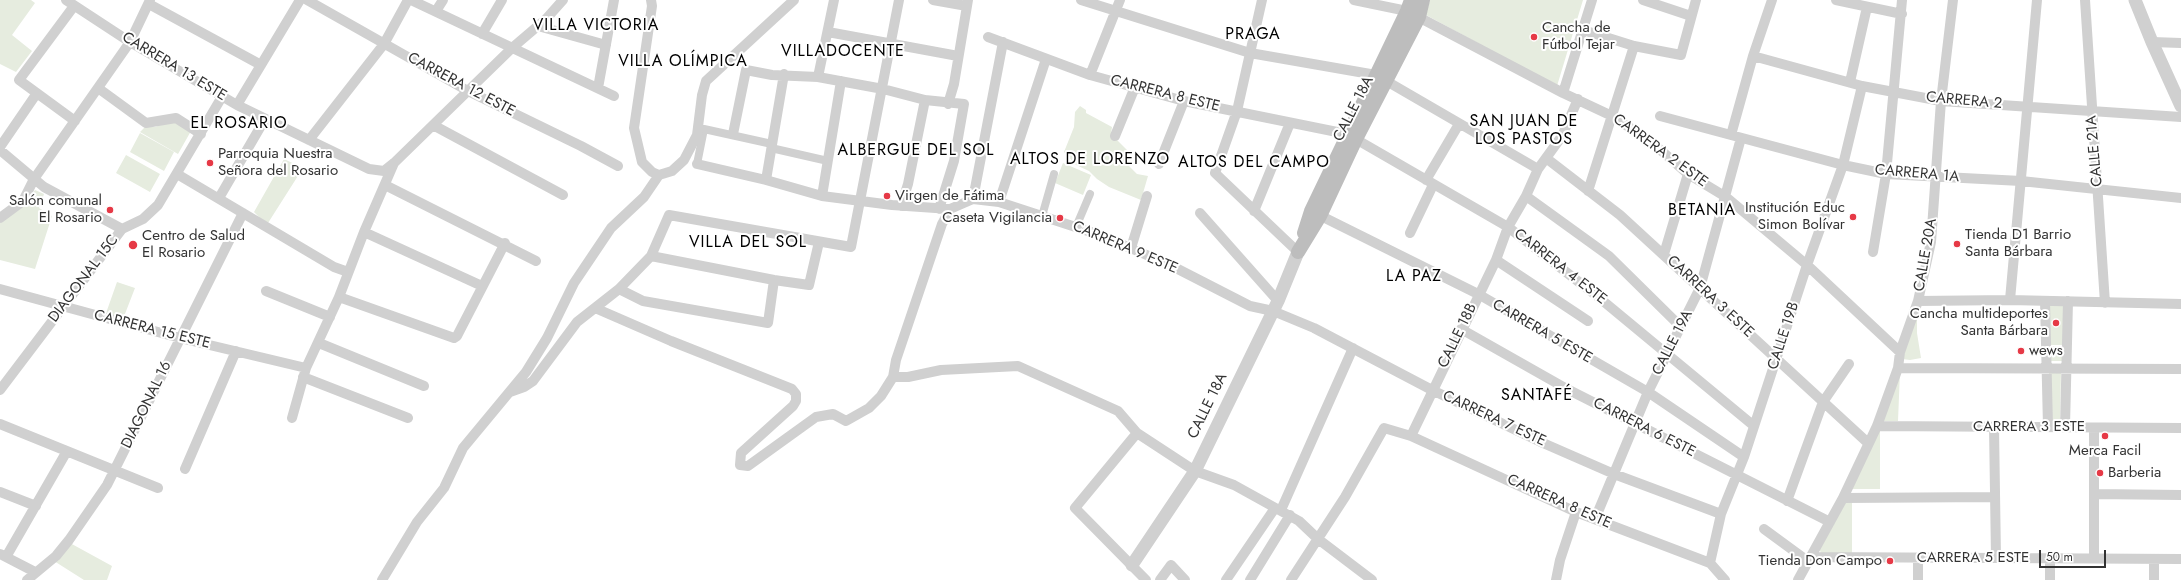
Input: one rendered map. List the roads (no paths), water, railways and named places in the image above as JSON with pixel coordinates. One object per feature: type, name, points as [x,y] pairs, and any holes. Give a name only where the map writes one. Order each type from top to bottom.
[{"type":"main road","name":"CALLE 18A","points":[[1298,252],[1352,136],[1382,78],[1412,10],[1423,0]]},
{"type":"street","points":[[237,105],[300,0]]},
{"type":"street","name":"CARRERA 12 ESTE","points":[[307,0],[468,91],[581,146],[618,166]]},
{"type":"street","points":[[309,140],[384,44],[408,0]]},
{"type":"street","points":[[412,0],[614,96]]},
{"type":"street","points":[[436,11],[443,0]]},
{"type":"street","points":[[482,34],[502,0]]},
{"type":"street","points":[[292,418],[305,372],[339,297],[364,232],[386,185],[394,163],[512,48],[542,22],[562,0]]},
{"type":"street","points":[[598,88],[614,0]]},
{"type":"street","points":[[651,0],[652,6],[634,128],[642,162],[652,172],[659,175]]},
{"type":"street","points":[[382,580],[417,522],[444,488],[463,448],[510,392],[537,355],[574,283],[611,228],[644,197],[659,175],[672,171],[684,160],[697,135],[702,95],[706,81],[794,0]]},
{"type":"street","points":[[818,77],[834,0]]},
{"type":"street","points":[[510,392],[524,388],[534,381],[577,322],[619,289],[651,256],[669,216],[851,247],[899,0]]},
{"type":"street","points":[[933,0],[967,3],[954,84],[948,104]]},
{"type":"street","points":[[1081,0],[1250,53],[1382,78],[1538,169]]},
{"type":"street","points":[[1090,75],[1120,0]]},
{"type":"street","points":[[1262,0],[1237,111],[1215,173],[1298,252]]},
{"type":"street","points":[[1354,0],[1412,10]]},
{"type":"street","points":[[1563,93],[1592,0]]},
{"type":"street","points":[[1643,0],[1691,16]]},
{"type":"street","points":[[1583,30],[1634,46],[1681,55],[1696,0]]},
{"type":"street","name":"CALLE 19A","points":[[1595,519],[1648,392],[1700,288],[1726,197],[1752,56],[1772,0]]},
{"type":"street","points":[[1836,0],[1854,2],[1867,7],[1902,14]]},
{"type":"street","points":[[1873,252],[1886,174],[1902,14],[1902,0]]},
{"type":"street","name":"CALLE 20A","points":[[1798,580],[1811,560],[1843,498],[1877,426],[1898,368],[1900,352],[1918,301],[1931,242],[1940,101],[1953,0]]},
{"type":"street","points":[[2010,300],[2037,0]]},
{"type":"street","name":"CALLE 21A","points":[[2085,0],[2092,112],[2099,190],[2104,302]]},
{"type":"street","points":[[2135,0],[2181,106]]},
{"type":"street","points":[[0,218],[23,201],[34,179],[130,42],[150,2],[261,65]]},
{"type":"street","points":[[70,3],[19,80],[75,121]]},
{"type":"street","name":"CARRERA 13 ESTE","points":[[70,3],[130,42],[223,95],[237,105],[265,119],[369,169],[384,171],[394,163]]},
{"type":"street","points":[[1850,82],[1867,7]]},
{"type":"street","name":"CARRERA 2 ESTE","points":[[1412,10],[1563,93],[1612,116],[1649,140],[1688,174],[1726,197],[1807,265],[1900,352]]},
{"type":"street","points":[[542,22],[606,45]]},
{"type":"street","points":[[828,32],[958,56]]},
{"type":"street","name":"CARRERA 8 ESTE","points":[[988,37],[1090,75],[1184,101],[1352,136]]},
{"type":"street","points":[[828,161],[704,129],[697,164],[766,180],[822,196],[901,206],[950,209],[973,199],[1004,42]]},
{"type":"street","points":[[2152,42],[2181,42]]},
{"type":"street","points":[[1588,191],[1634,46]]},
{"type":"street","name":"CARRERA 2","points":[[1752,56],[1862,86],[1940,101],[2028,106],[2092,112],[2181,116]]},
{"type":"street","points":[[999,202],[1046,59]]},
{"type":"street","points":[[733,134],[746,70],[772,76],[784,74],[818,77],[882,89],[925,100],[948,104],[964,104],[954,161],[939,209]]},
{"type":"street","points":[[766,180],[784,74]]},
{"type":"street","points":[[822,196],[841,81]]},
{"type":"street","name":"CALLE 19B","points":[[1710,563],[1721,514],[1735,475],[1744,457],[1807,265],[1843,165],[1862,86]]},
{"type":"street","points":[[1115,136],[1135,87]]},
{"type":"street","points":[[98,88],[146,123],[176,118],[201,134]]},
{"type":"street","points":[[0,147],[37,93]]},
{"type":"street","name":"DIAGONAL 15C","points":[[0,390],[122,229],[143,219],[158,205],[223,95]]},
{"type":"street","name":"CALLE 18B","points":[[1411,436],[1478,294],[1496,260],[1508,227],[1526,196],[1538,169],[1562,136],[1578,99]]},
{"type":"street","points":[[901,206],[908,184],[925,100]]},
{"type":"street","points":[[1159,164],[1184,101]]},
{"type":"street","name":"CARRERA 1A","points":[[1660,116],[1843,165],[1886,174],[2021,181],[2181,198]]},
{"type":"street","points":[[219,198],[265,119]]},
{"type":"street","points":[[1254,210],[1290,123]]},
{"type":"street","points":[[1410,233],[1429,182],[1460,124]]},
{"type":"street","points":[[432,125],[563,195]]},
{"type":"street","name":"CARRERA 4 ESTE","points":[[1352,136],[1508,227],[1597,296],[1754,426]]},
{"type":"street","points":[[0,150],[34,179],[77,205],[122,229]]},
{"type":"street","name":"CARRERA 3 ESTE","points":[[1546,158],[1620,215],[1868,443]]},
{"type":"street","points":[[177,174],[334,266],[348,272]]},
{"type":"street","points":[[1042,216],[1054,174]]},
{"type":"street","points":[[1664,254],[1688,174]]},
{"type":"street","points":[[386,185],[505,243],[536,261]]},
{"type":"street","points":[[1076,227],[1090,194]]},
{"type":"street","points":[[1131,248],[1147,196]]},
{"type":"street","points":[[1526,196],[1609,256],[1681,327]]},
{"type":"street","name":"CARRERA 9 ESTE","points":[[973,199],[999,202],[1076,227],[1131,248],[1170,265],[1250,306],[1275,306]]},
{"type":"street","points":[[595,308],[671,341],[792,389],[796,394],[796,401],[793,406],[741,453],[740,465],[748,466],[816,417],[833,414],[846,421],[869,408],[881,396],[893,377],[896,360],[942,224],[950,209]]},
{"type":"street","name":"DIAGONAL 16","points":[[27,580],[56,556],[71,538],[107,485],[243,213]]},
{"type":"street","points":[[1200,213],[1275,306]]},
{"type":"street","name":"CARRERA 5 ESTE","points":[[1316,213],[1478,294],[1648,392],[1744,457]]},
{"type":"street","points":[[364,232],[482,286]]},
{"type":"street","points":[[651,256],[774,280],[809,285],[820,242]]},
{"type":"street","points":[[339,297],[450,337],[457,336],[505,243]]},
{"type":"street","name":"CALLE 18A","points":[[1132,565],[1195,471],[1275,306],[1298,252]]},
{"type":"street","points":[[1496,260],[1588,321]]},
{"type":"street","points":[[619,289],[643,301],[768,323],[774,280]]},
{"type":"street","name":"CARRERA 15 ESTE","points":[[0,289],[63,308],[236,351],[305,372],[408,418]]},
{"type":"street","points":[[266,292],[330,317]]},
{"type":"street","points":[[1918,301],[2010,300],[2181,304]]},
{"type":"street","points":[[2045,301],[2048,427]]},
{"type":"street","points":[[2065,427],[2068,302]]},
{"type":"street","name":"CARRERA 7 ESTE","points":[[1275,306],[1432,390],[1543,443],[1614,474],[1721,514]]},
{"type":"street","name":"CARRERA 6 ESTE","points":[[1462,329],[1635,424],[1830,522]]},
{"type":"street","points":[[319,343],[424,386]]},
{"type":"street","points":[[1226,580],[1278,509],[1353,348]]},
{"type":"street","points":[[185,469],[236,351]]},
{"type":"street","points":[[1787,501],[1823,402],[1849,364]]},
{"type":"street","points":[[893,377],[908,377],[941,370],[1018,366],[1118,411],[1137,433],[1195,471],[1234,485],[1300,521],[1318,539],[1372,580]]},
{"type":"street","points":[[1898,368],[2181,369]]},
{"type":"street","points":[[0,424],[68,450],[113,472],[158,488]]},
{"type":"street","name":"CARRERA 3 ESTE","points":[[1877,426],[2181,428]]},
{"type":"street","points":[[1994,427],[1996,558]]},
{"type":"street","points":[[1290,580],[1318,539],[1384,428],[1411,436]]},
{"type":"street","points":[[2094,428],[2094,559]]},
{"type":"street","points":[[1137,433],[1075,508],[1146,580]]},
{"type":"street","name":"CARRERA 8 ESTE","points":[[1411,436],[1576,512],[1710,563]]},
{"type":"street","points":[[36,572],[3,556],[36,506],[68,450]]},
{"type":"street","points":[[0,492],[36,506]]},
{"type":"street","points":[[2094,494],[2181,496]]},
{"type":"street","points":[[1843,498],[1995,498]]},
{"type":"street","points":[[1556,580],[1560,560],[1576,512]]},
{"type":"street","points":[[1250,580],[1290,515]]},
{"type":"street","points":[[1764,530],[1811,560]]},
{"type":"street","points":[[1918,558],[1918,580]]},
{"type":"street","name":"CARRERA 5 ESTE","points":[[1811,560],[1918,558],[2181,559]]},
{"type":"street","points":[[2050,558],[2050,580]]},
{"type":"street","points":[[2154,559],[2154,580]]},
{"type":"street","points":[[1710,563],[1725,580]]},
{"type":"street","points":[[1160,580],[1171,565],[1185,580]]},
{"type":"place","name":"Cancha de Fútbol Tejar","points":[[1534,37]]},
{"type":"place","name":"Parroquia Nuestra Señora del Rosario","points":[[210,163]]},
{"type":"place","name":"Virgen de Fátima","points":[[887,196]]},
{"type":"place","name":"Salón comunal El Rosario","points":[[110,210]]},
{"type":"place","name":"Institución Educ Simon Bolívar","points":[[1853,217]]},
{"type":"place","name":"Caseta Vigilancia","points":[[1060,218]]},
{"type":"place","name":"Tienda D1 Barrio Santa Bárbara","points":[[1957,244]]},
{"type":"place","name":"Centro de Salud El Rosario","points":[[133,245]]},
{"type":"place","name":"Cancha multideportes Santa Bárbara","points":[[2056,323]]},
{"type":"place","name":"wews","points":[[2021,351]]},
{"type":"place","name":"Merca Facil","points":[[2105,436]]},
{"type":"place","name":"Barberia","points":[[2100,473]]},
{"type":"place","name":"Tienda Don Campo","points":[[1890,561]]},
{"type":"district","name":"VILLA VICTORIA","points":[[596,26]]},
{"type":"district","name":"PRAGA","points":[[1253,35]]},
{"type":"district","name":"VILLADOCENTE","points":[[843,52]]},
{"type":"district","name":"VILLA OLÍMPICA","points":[[683,62]]},
{"type":"district","name":"EL ROSARIO","points":[[239,124]]},
{"type":"district","name":"SAN JUAN DE LOS PASTOS","points":[[1524,131]]},
{"type":"district","name":"ALBERGUE DEL SOL","points":[[916,151]]},
{"type":"district","name":"ALTOS DE LORENZO","points":[[1090,160]]},
{"type":"district","name":"ALTOS DEL CAMPO","points":[[1254,163]]},
{"type":"district","name":"BETANIA","points":[[1702,211]]},
{"type":"district","name":"VILLA DEL SOL","points":[[748,243]]},
{"type":"district","name":"LA PAZ","points":[[1414,277]]},
{"type":"district","name":"SANTAFÉ","points":[[1537,396]]}]
